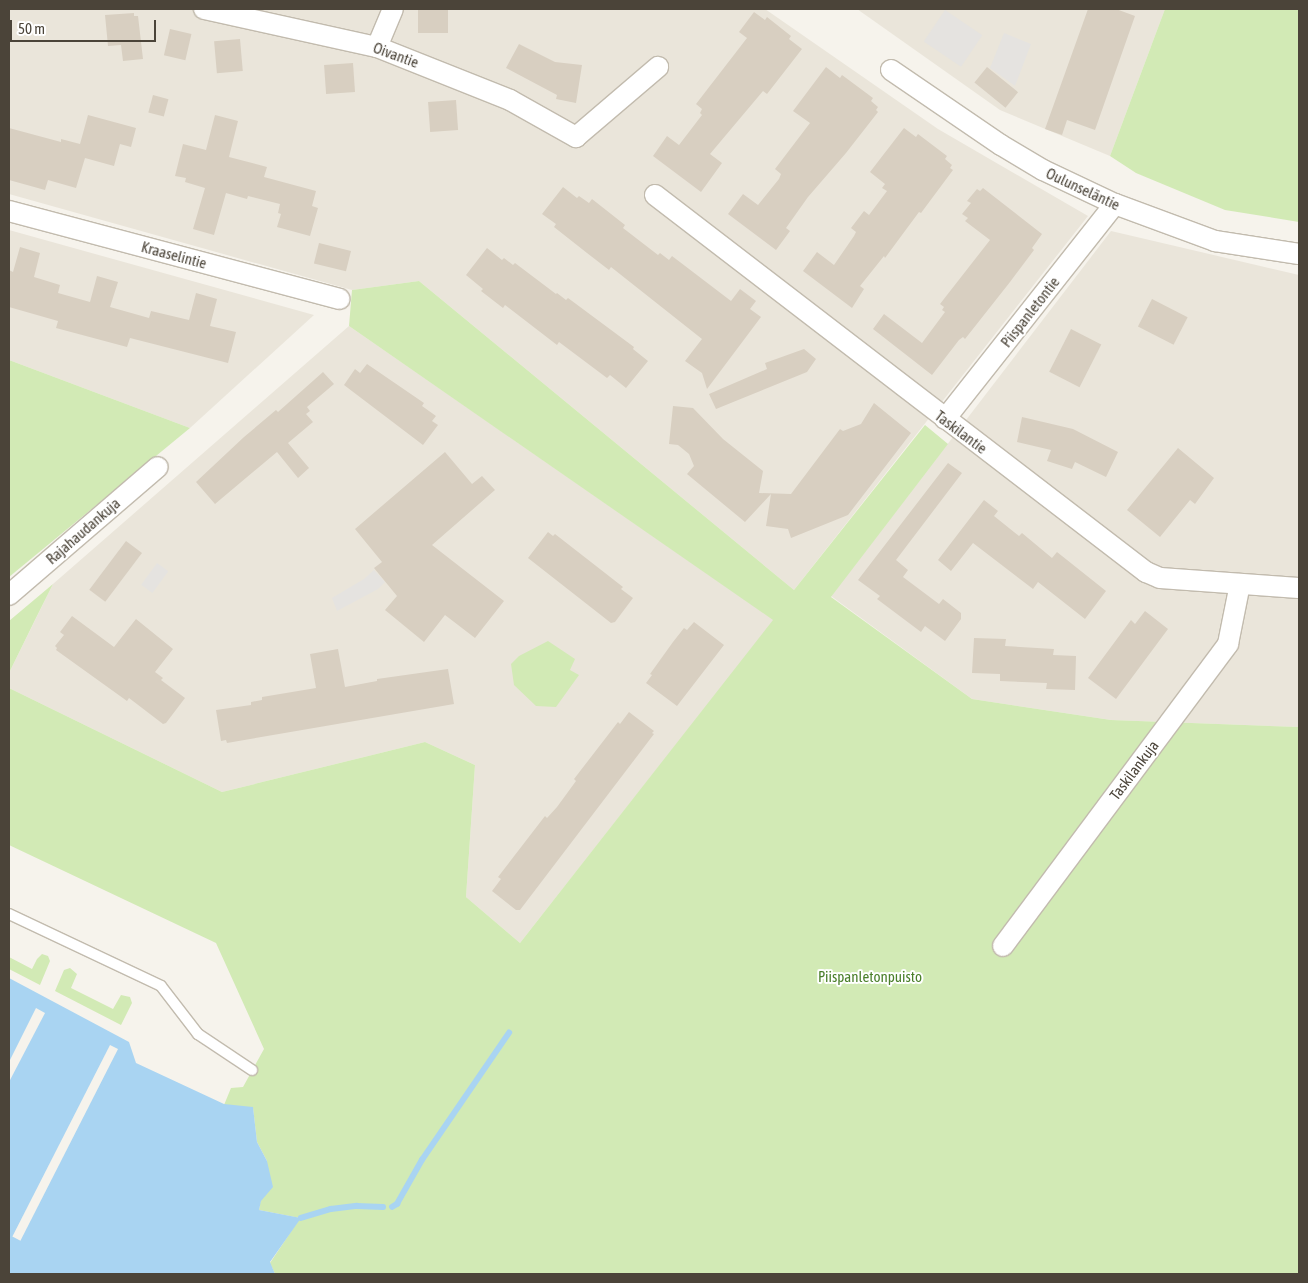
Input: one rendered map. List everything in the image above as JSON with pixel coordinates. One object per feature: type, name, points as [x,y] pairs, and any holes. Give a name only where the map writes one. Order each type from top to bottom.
[{"type":"street","name":"Oivantie","points":[[204,9],[275,17],[377,47],[510,100],[576,136],[658,67]]},
{"type":"street","points":[[377,47],[393,9]]},
{"type":"street","name":"Oulunseläntie","points":[[891,70],[1000,145],[1043,170],[1115,204],[1214,241],[1299,254]]},
{"type":"street","name":"Taskilantie","points":[[654,195],[1146,572],[1160,578],[1299,588]]},
{"type":"street","name":"Piispanletontie","points":[[944,419],[1115,204]]},
{"type":"street","name":"Kraaselintie","points":[[9,211],[339,299]]},
{"type":"street","name":"Rajahaudankuja","points":[[9,595],[158,467]]},
{"type":"street","name":"Taskilankuja","points":[[1003,946],[1228,644],[1240,584]]},
{"type":"lane","points":[[9,914],[162,986],[198,1034],[252,1070]]},
{"type":"shaded area","points":[[9,9],[765,9],[938,129],[1088,216],[794,590],[419,281],[352,290],[9,194]]},
{"type":"shaded area","points":[[857,9],[1165,9],[1110,156],[1000,110]]},
{"type":"shaded area","points":[[945,10],[982,35],[961,67],[924,42]]},
{"type":"shaded area","points":[[1004,33],[1031,44],[1015,86],[990,68]]},
{"type":"shaded area","points":[[9,230],[314,315],[190,428],[9,360]]},
{"type":"shaded area","points":[[1111,231],[1299,275],[1299,727],[1111,720],[972,699],[831,596]]},
{"type":"shaded area","points":[[349,326],[774,620],[520,943],[466,897],[475,765],[425,742],[222,792],[9,688],[9,673],[53,584]]},
{"type":"shaded area","points":[[157,563],[168,571],[152,593],[141,585]]},
{"type":"shaded area","points":[[374,570],[385,582],[378,589],[337,611],[332,598],[364,579]]},
{"type":"green space","points":[[1165,9],[1299,9],[1299,222],[1225,210],[1136,173],[1110,156]]},
{"type":"green space","name":"Piispanletonpuisto","points":[[419,281],[794,590],[925,425],[948,444],[831,597],[972,699],[1111,720],[1299,727],[1299,1274],[275,1274],[270,1263],[300,1218],[259,1210],[267,1161],[257,1142],[253,1108],[224,1105],[231,1088],[243,1087],[264,1049],[216,943],[9,845],[9,688],[222,792],[425,742],[475,765],[466,897],[520,943],[773,620],[349,326],[352,290]]},
{"type":"green space","points":[[9,360],[190,428],[9,577]]},
{"type":"green space","points":[[53,584],[35,620],[9,673],[9,621]]},
{"type":"green space","points":[[548,641],[575,659],[570,670],[579,675],[556,707],[536,706],[514,685],[511,664],[519,656]]},
{"type":"green space","points":[[42,954],[48,956],[50,961],[40,985],[9,969],[9,957],[32,969]]},
{"type":"green space","points":[[70,968],[77,974],[71,988],[113,1009],[121,995],[130,997],[132,1003],[121,1025],[55,991],[64,970]]},
{"type":"water","points":[[9,978],[129,1042],[136,1063],[224,1104],[253,1107],[257,1142],[267,1161],[273,1187],[261,1201],[259,1210],[301,1218],[270,1262],[275,1274],[9,1274]]},
{"type":"pier","points":[[36,1008],[45,1013],[9,1082],[9,1062]]},
{"type":"pier","points":[[110,1045],[118,1049],[20,1241],[12,1237]]},
{"type":"building","points":[[418,9],[448,9],[448,33],[418,33]]},
{"type":"building","points":[[1088,9],[1116,9],[1135,16],[1095,130],[1067,120],[1062,135],[1045,129]]},
{"type":"building","points":[[754,12],[765,20],[767,17],[791,36],[789,39],[802,49],[767,94],[763,91],[710,154],[722,163],[701,192],[653,156],[667,136],[679,145],[702,115],[700,113],[702,109],[696,104],[747,38],[739,32]]},
{"type":"building","points":[[134,13],[134,16],[138,16],[143,59],[123,61],[121,45],[108,46],[105,15]]},
{"type":"building","points":[[170,29],[191,34],[185,60],[164,55]]},
{"type":"building","points":[[240,39],[243,71],[217,73],[214,41]]},
{"type":"building","points":[[519,44],[555,62],[582,65],[576,103],[556,99],[557,95],[506,68]]},
{"type":"building","points":[[353,63],[355,92],[326,94],[324,65]]},
{"type":"building","points":[[826,67],[840,78],[842,75],[873,98],[871,101],[878,107],[876,110],[878,112],[808,197],[786,228],[790,231],[776,250],[728,214],[743,194],[758,205],[779,179],[781,174],[775,169],[810,123],[793,111]]},
{"type":"building","points":[[987,67],[1018,92],[1005,108],[974,83]]},
{"type":"building","points":[[153,95],[168,99],[164,117],[148,112]]},
{"type":"building","points":[[456,100],[458,130],[430,132],[428,102]]},
{"type":"building","points":[[88,115],[136,128],[131,147],[120,144],[114,166],[85,158],[76,188],[48,180],[45,190],[9,180],[9,128],[61,142],[61,139],[80,144]]},
{"type":"building","points":[[215,115],[238,121],[229,157],[267,167],[264,177],[316,191],[312,206],[318,208],[310,236],[277,227],[281,214],[278,213],[280,204],[248,196],[247,199],[226,193],[214,235],[193,229],[205,188],[185,182],[186,178],[175,176],[183,144],[206,150]]},
{"type":"building","points":[[904,128],[916,137],[918,134],[947,156],[945,159],[952,165],[950,168],[953,170],[885,258],[884,256],[860,286],[864,289],[852,308],[803,271],[817,252],[834,265],[856,232],[851,228],[864,211],[869,215],[887,191],[882,188],[885,184],[870,172]]},
{"type":"building","points":[[563,187],[577,198],[579,196],[589,203],[592,199],[625,225],[623,228],[658,255],[660,253],[669,260],[672,256],[731,301],[740,289],[756,301],[750,309],[761,317],[707,389],[702,373],[685,361],[702,339],[611,267],[609,270],[587,253],[554,227],[556,224],[542,214]]},
{"type":"building","points":[[983,188],[1042,234],[1032,248],[1034,250],[1010,282],[965,339],[963,337],[959,340],[932,375],[873,329],[884,314],[922,343],[945,312],[942,310],[944,307],[940,304],[990,240],[965,221],[968,218],[962,214],[971,203],[967,201],[977,189],[980,191]]},
{"type":"building","points":[[319,243],[351,251],[346,271],[314,263]]},
{"type":"building","points":[[20,247],[40,253],[34,277],[60,285],[58,293],[90,302],[97,276],[118,282],[110,307],[149,318],[151,311],[189,320],[196,293],[217,299],[210,326],[236,332],[228,363],[130,338],[127,347],[56,328],[58,321],[9,307],[9,270],[13,272]]},
{"type":"building","points":[[487,248],[502,260],[504,258],[513,265],[515,263],[556,294],[566,300],[568,298],[634,347],[633,349],[648,361],[626,388],[610,375],[607,378],[559,342],[557,345],[505,305],[503,308],[481,291],[483,289],[466,275]]},
{"type":"building","points":[[1152,299],[1188,317],[1174,345],[1138,327]]},
{"type":"building","points":[[1071,329],[1101,344],[1080,387],[1049,372]]},
{"type":"building","points":[[804,349],[816,359],[807,372],[716,409],[709,394],[767,369],[765,363]]},
{"type":"building","points":[[367,364],[424,403],[422,406],[436,416],[432,421],[438,425],[423,445],[344,385],[355,369],[360,373]]},
{"type":"building","points":[[323,372],[334,384],[307,407],[310,411],[306,414],[313,422],[288,443],[309,468],[298,478],[277,452],[215,504],[196,482],[244,437],[276,410],[278,412]]},
{"type":"building","points":[[874,403],[911,433],[848,515],[791,538],[788,529],[766,526],[771,494],[745,522],[687,474],[694,466],[689,454],[678,445],[669,444],[673,406],[693,408],[723,439],[763,471],[759,493],[791,494],[840,429],[843,431],[861,424]]},
{"type":"building","points":[[1022,417],[1073,429],[1118,452],[1106,477],[1075,462],[1072,469],[1047,461],[1051,450],[1017,442]]},
{"type":"building","points":[[1178,448],[1214,478],[1195,504],[1190,500],[1160,537],[1127,510]]},
{"type":"building","points":[[445,452],[472,484],[482,476],[495,490],[432,545],[504,601],[475,638],[445,615],[424,642],[385,610],[397,596],[374,568],[382,562],[355,529]]},
{"type":"building","points":[[948,463],[962,473],[896,560],[908,570],[903,577],[939,604],[943,599],[961,613],[961,619],[945,641],[925,626],[921,632],[877,599],[880,596],[858,580]]},
{"type":"building","points":[[984,500],[998,511],[994,516],[1019,536],[1022,533],[1052,558],[1057,552],[1106,591],[1085,619],[1038,582],[1033,589],[973,543],[951,571],[938,560]]},
{"type":"building","points":[[548,532],[553,536],[555,534],[623,587],[621,589],[633,598],[615,622],[611,623],[528,558]]},
{"type":"building","points":[[126,541],[142,553],[105,602],[89,590]]},
{"type":"building","points":[[1145,611],[1168,629],[1116,699],[1088,678],[1131,620],[1135,624]]},
{"type":"building","points":[[72,616],[114,647],[136,619],[173,649],[155,672],[163,678],[161,680],[185,698],[166,723],[163,724],[129,698],[127,701],[56,650],[55,646],[64,635],[60,632]]},
{"type":"building","points":[[694,622],[724,645],[677,706],[646,683],[652,675],[650,674],[684,628],[687,630]]},
{"type":"building","points":[[974,638],[1006,639],[1005,646],[1054,649],[1053,655],[1076,656],[1075,690],[1046,689],[1047,683],[1000,681],[1000,674],[972,673]]},
{"type":"building","points":[[338,649],[345,687],[377,681],[377,679],[448,669],[454,704],[227,743],[226,740],[221,741],[216,710],[251,705],[251,702],[262,700],[262,697],[316,688],[310,654]]},
{"type":"building","points":[[629,712],[654,731],[652,733],[654,734],[520,910],[516,910],[492,891],[501,879],[498,877],[545,816],[547,818],[557,807],[576,781],[574,779],[618,722],[620,724]]},
{"type":"waterway","points":[[392,1207],[397,1204],[422,1160],[509,1033]]},
{"type":"waterway","points":[[301,1218],[331,1209],[357,1206],[383,1207]]}]
